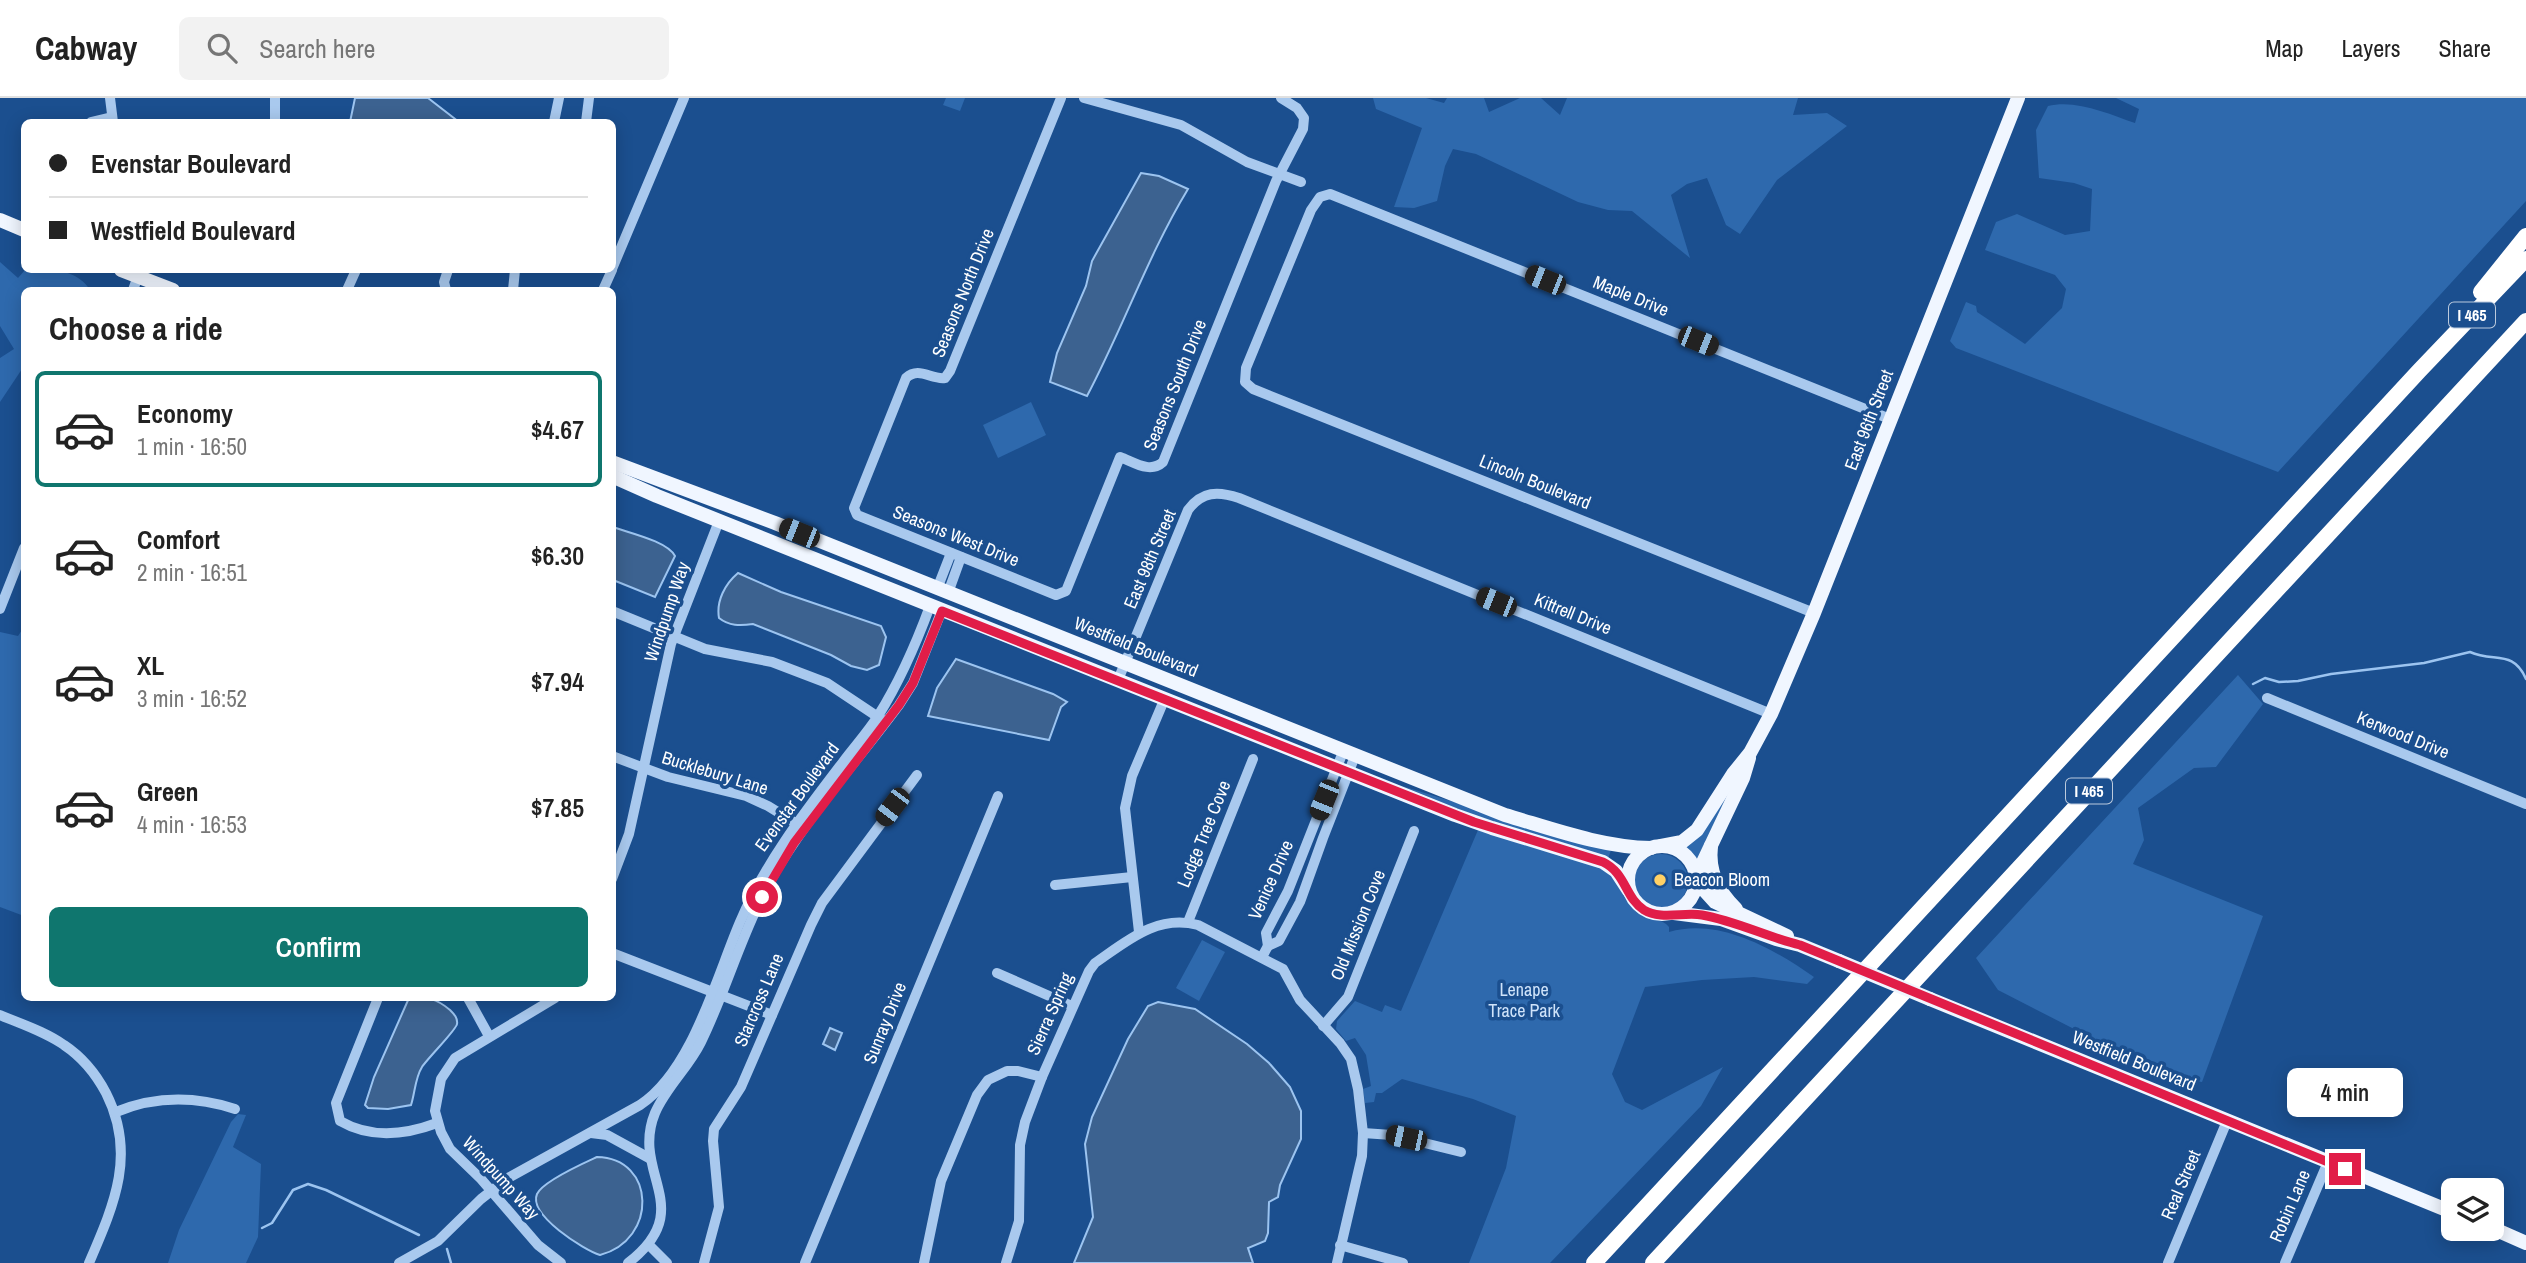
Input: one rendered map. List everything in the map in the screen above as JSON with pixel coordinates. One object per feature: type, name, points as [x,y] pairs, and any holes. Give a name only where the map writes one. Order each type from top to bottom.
[{"type":"highway","points":[[2419,370],[2526,236]]},
{"type":"highway","name":"I 465","points":[[1594,1263],[2419,370],[2526,259]]},
{"type":"highway","name":"I 465","points":[[1653,1263],[2526,321]]},
{"type":"main road","name":"East 96th Street","points":[[1656,847],[1677,844],[1692,835],[1732,774],[1750,753],[1771,714],[1814,613],[2018,98]]},
{"type":"main road","points":[[0,220],[21,229]]},
{"type":"main road","points":[[136,283],[157,287]]},
{"type":"main road","name":"Westfield Boulevard","points":[[616,463],[682,487],[1349,754],[1514,817],[1600,842],[1656,847]]},
{"type":"main road","name":"Westfield Boulevard","points":[[616,478],[1343,770],[1492,828],[1603,862],[1616,871],[1629,891]]},
{"type":"main road","name":"East 96th Street","points":[[1696,879],[1711,841],[1743,778],[1750,753]]},
{"type":"main road","points":[[1711,841],[1710,857],[1716,885],[1726,900],[1742,915]]},
{"type":"main road","points":[[1656,847],[1671,847],[1684,855],[1691,862],[1696,879],[1689,901],[1671,913],[1657,914],[1644,910],[1633,900],[1629,891],[1628,877],[1632,863],[1643,852],[1656,847]]},
{"type":"main road","name":"Westfield Boulevard","points":[[1696,879],[1709,898],[1780,930],[1800,945]]},
{"type":"main road","name":"Westfield Boulevard","points":[[1671,913],[1721,919],[1800,945],[2441,1208]]},
{"type":"main road","points":[[2504,1233],[2526,1243]]},
{"type":"street","points":[[110,98],[113,119]]},
{"type":"street","points":[[275,98],[275,119]]},
{"type":"street","points":[[555,119],[559,98]]},
{"type":"street","points":[[586,119],[589,98]]},
{"type":"street","points":[[616,260],[684,98]]},
{"type":"street","name":"Seasons North Drive","points":[[856,500],[906,377],[917,372],[939,379],[945,378],[950,371],[1061,98]]},
{"type":"street","points":[[1084,98],[1181,125],[1247,162],[1301,182]]},
{"type":"street","points":[[1279,173],[1303,129],[1304,118],[1297,107],[1281,98]]},
{"type":"street","name":"Seasons South Drive","points":[[1056,595],[1066,591],[1120,457],[1150,468],[1163,463],[1279,173]]},
{"type":"street","name":"Maple Drive","points":[[1320,197],[1334,195],[1890,419]]},
{"type":"street","name":"Lincoln Boulevard","points":[[1320,197],[1311,210],[1247,368],[1245,382],[1253,389],[1814,613]]},
{"type":"street","name":"Kittrell Drive","points":[[1204,495],[1219,493],[1239,498],[1771,714]]},
{"type":"street","name":"East 98th Street","points":[[1118,680],[1183,520],[1194,503],[1204,495]]},
{"type":"street","name":"Seasons West Drive","points":[[856,500],[854,508],[857,515],[1056,595]]},
{"type":"street","name":"Windpump Way","points":[[616,868],[629,834],[673,636],[719,520]]},
{"type":"street","points":[[943,591],[956,555]]},
{"type":"street","points":[[0,609],[21,556]]},
{"type":"street","name":"Evenstar Boulevard","points":[[399,1263],[438,1241],[490,1191],[508,1178],[640,1105],[658,1091],[687,1048],[717,994],[758,904],[800,826],[882,720],[936,608]]},
{"type":"street","points":[[616,613],[705,649],[772,662],[827,683],[882,720]]},
{"type":"street","points":[[1139,932],[1125,819],[1128,791],[1165,698]]},
{"type":"street","name":"Kerwood Drive","points":[[2267,698],[2526,804]]},
{"type":"street","name":"Venice Drive","points":[[1262,957],[1268,946],[1266,933],[1288,891],[1349,754]]},
{"type":"street","name":"Bucklebury Lane","points":[[616,758],[668,778],[746,796],[800,826]]},
{"type":"street","name":"Lodge Tree Cove","points":[[1188,922],[1253,759]]},
{"type":"street","name":"Starcross Lane","points":[[704,1263],[719,1207],[714,1129],[741,1087],[822,903],[917,775]]},
{"type":"street","name":"Sunray Drive","points":[[804,1263],[998,796]]},
{"type":"street","name":"Old Mission Cove","points":[[1323,1026],[1341,1008],[1349,994],[1414,831]]},
{"type":"street","points":[[1055,886],[1132,877]]},
{"type":"street","name":"Sierra Spring","points":[[1006,1263],[1019,1221],[1022,1135],[1042,1076],[1072,1006],[1095,963],[1139,932],[1154,925],[1188,922],[1283,969],[1300,1000],[1340,1044],[1353,1063],[1363,1133],[1362,1156],[1337,1263]]},
{"type":"street","points":[[616,955],[772,1015]]},
{"type":"street","points":[[996,973],[1072,1006]]},
{"type":"street","name":"Evenstar Boulevard","points":[[649,1245],[660,1219],[661,1200],[649,1158],[650,1135],[655,1115],[700,1044],[717,994]]},
{"type":"street","points":[[377,1001],[336,1102],[340,1121],[354,1130],[385,1134],[408,1132],[437,1122],[436,1100],[444,1072],[462,1052],[550,1001]]},
{"type":"street","points":[[470,1001],[489,1036]]},
{"type":"street","points":[[0,1015],[48,1035],[72,1051],[93,1073],[116,1112],[121,1139],[120,1176],[112,1208],[89,1263]]},
{"type":"street","points":[[924,1263],[941,1181],[976,1095],[988,1080],[1007,1071],[1018,1070],[1042,1076]]},
{"type":"street","points":[[116,1112],[143,1103],[175,1099],[208,1101],[235,1109]]},
{"type":"street","points":[[324,1109],[336,1102]]},
{"type":"street","name":"Real Street","points":[[2168,1263],[2227,1121]]},
{"type":"street","name":"Windpump Way","points":[[437,1122],[450,1149],[538,1245],[561,1263]]},
{"type":"street","points":[[591,1133],[607,1135],[649,1158]]},
{"type":"street","points":[[1363,1133],[1392,1135],[1461,1152]]},
{"type":"street","name":"Robin Lane","points":[[2285,1263],[2328,1162]]},
{"type":"street","points":[[628,1263],[649,1245],[667,1263]]},
{"type":"street","points":[[1340,1245],[1403,1263]]},
{"type":"green space","points":[[946,98],[965,98],[960,111],[943,105]]},
{"type":"green space","points":[[1373,98],[1426,98],[1444,103],[1447,98],[1484,98],[1489,112],[1520,98],[1541,98],[1560,115],[1567,98],[1798,98],[1793,115],[1827,113],[1847,126],[1777,180],[1740,234],[1726,225],[1707,178],[1687,184],[1671,195],[1690,258],[1632,211],[1608,210],[1578,202],[1476,154],[1453,149],[1445,166],[1437,201],[1414,208],[1394,207],[1422,128],[1376,109]]},
{"type":"green space","points":[[2116,98],[2526,98],[2526,201],[2278,472],[1956,348],[1950,341],[1966,302],[1976,306],[1977,312],[2025,344],[2062,308],[2066,289],[2055,275],[1985,250],[1996,222],[2017,214],[2065,235],[2090,231],[2092,189],[2074,183],[2039,178],[2036,130],[2048,106],[2059,104],[2092,108],[2135,123],[2139,109]]},
{"type":"green space","points":[[0,262],[18,278],[22,273],[67,273],[77,277],[87,287],[21,287],[21,370],[0,402],[0,358],[14,349],[0,326]]},
{"type":"green space","points":[[1031,402],[1046,435],[998,458],[983,425]]},
{"type":"green space","points":[[0,632],[18,636],[21,632],[21,915],[0,907]]},
{"type":"green space","points":[[2238,675],[2263,704],[2216,767],[2194,768],[2138,808],[2144,840],[2133,864],[2263,916],[2202,1082],[2175,1078],[2152,1069],[1998,990],[1976,958]]},
{"type":"green space","points":[[1736,777],[1697,859],[1695,859],[1684,848]]},
{"type":"green space","points":[[1402,786],[1611,850],[1608,859],[1510,830]]},
{"type":"green space","name":"Lenape Trace Park","points":[[1478,830],[1611,871],[1630,905],[1643,915],[1666,924],[1669,932],[1688,928],[1726,932],[1782,956],[1814,977],[1807,984],[1754,977],[1645,987],[1612,1074],[1625,1102],[1642,1110],[1723,1067],[1701,1106],[1550,1263],[1469,1263],[1506,1168],[1516,1116],[1473,1099],[1402,1079],[1382,1093],[1376,1093],[1374,1102],[1365,1103],[1363,1089],[1371,1086],[1366,1055],[1355,1038],[1346,1041],[1336,1029],[1337,1021],[1355,1001],[1382,1012],[1385,1005],[1401,1011]]},
{"type":"green space","points":[[1661,854],[1680,862],[1688,881],[1680,900],[1661,908],[1642,900],[1634,881],[1642,862]]},
{"type":"green space","points":[[1202,940],[1225,952],[1199,1001],[1176,988]]},
{"type":"green space","points":[[238,1114],[246,1115],[233,1147],[261,1164],[258,1237],[246,1263],[168,1263],[179,1230],[231,1122]]},
{"type":"shaded area","points":[[355,98],[428,98],[455,119],[351,119]]},
{"type":"shaded area","points":[[1141,173],[1159,176],[1188,189],[1160,240],[1087,396],[1050,382],[1057,353],[1086,286],[1092,261]]},
{"type":"shaded area","points":[[616,528],[656,542],[675,556],[655,597],[616,581]]},
{"type":"shaded area","points":[[738,573],[781,592],[881,626],[886,637],[879,665],[867,670],[851,666],[831,655],[753,624],[735,625],[723,621],[718,612],[720,599],[729,582]]},
{"type":"shaded area","points":[[956,659],[1053,694],[1067,702],[1061,707],[1049,740],[928,716],[937,688]]},
{"type":"shaded area","points":[[408,1001],[436,1001],[450,1010],[457,1024],[422,1067],[411,1105],[388,1109],[368,1108],[365,1105],[374,1077]]},
{"type":"shaded area","points":[[1158,1002],[1195,1009],[1247,1044],[1269,1063],[1290,1087],[1301,1111],[1301,1139],[1280,1185],[1278,1197],[1269,1202],[1268,1233],[1265,1241],[1248,1248],[1253,1263],[1074,1263],[1093,1217],[1085,1144],[1092,1117],[1128,1039],[1148,1006]]},
{"type":"shaded area","points":[[830,1028],[842,1033],[835,1050],[823,1044]]},
{"type":"shaded area","points":[[597,1157],[616,1161],[631,1171],[639,1184],[642,1201],[640,1218],[632,1234],[619,1247],[600,1255],[559,1231],[541,1212],[536,1202],[537,1194],[547,1184]]},
{"type":"waterway","points":[[2253,684],[2265,678],[2279,682],[2298,681],[2331,674],[2424,663],[2470,652],[2509,660],[2521,670],[2526,679]]},
{"type":"waterway","points":[[262,1228],[272,1223],[293,1190],[308,1184],[419,1235]]},
{"type":"waterway","points":[[447,1249],[451,1263]]},
{"type":"place","name":"Beacon Bloom","points":[[1660,880]]},
{"type":"route","points":[[762,897],[794,843],[913,683],[942,611],[1474,822],[1603,862],[1622,878],[1633,900],[1653,914],[1700,915],[1721,919],[1800,945],[2345,1169]]}]
